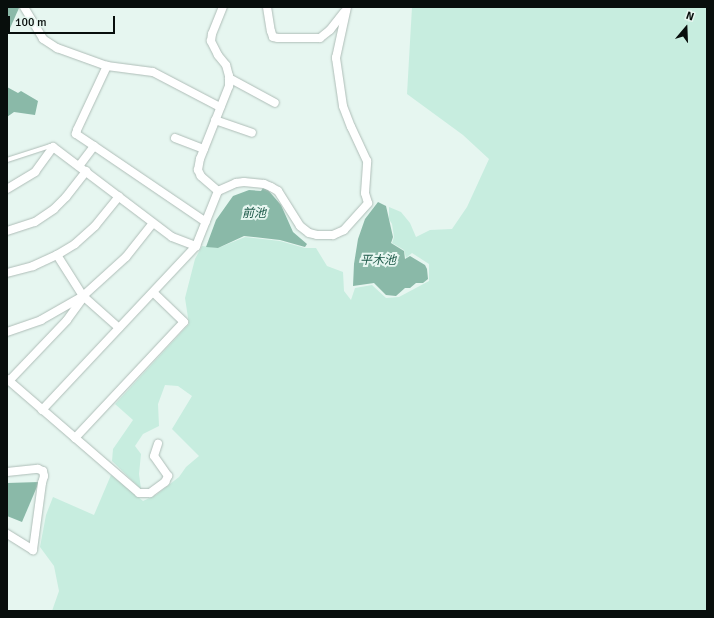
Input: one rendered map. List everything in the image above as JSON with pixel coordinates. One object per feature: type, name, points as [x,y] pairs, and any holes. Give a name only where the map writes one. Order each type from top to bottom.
[{"type":"street","points":[[218,191],[200,176],[198,170],[200,159],[229,86],[226,65],[218,55],[211,41],[212,34],[223,7]]},
{"type":"street","points":[[26,8],[43,39],[57,48],[107,66],[153,72],[220,107]]},
{"type":"street","points":[[266,8],[273,37],[278,38],[320,38],[330,30],[347,8]]},
{"type":"street","points":[[42,410],[154,293],[196,246],[218,191],[236,183],[244,182],[264,184],[271,187],[278,191],[300,226],[317,236],[333,235],[344,230],[368,203],[365,193],[367,161],[350,127],[344,106],[336,58],[347,8]]},
{"type":"street","points":[[107,66],[76,134],[129,168],[206,222]]},
{"type":"street","points":[[229,78],[275,104]]},
{"type":"street","points":[[215,120],[252,132]]},
{"type":"street","points":[[175,138],[204,149]]},
{"type":"street","points":[[78,166],[94,146]]},
{"type":"street","points":[[7,189],[35,172],[53,147],[172,237],[196,246]]},
{"type":"street","points":[[7,231],[35,222],[54,209],[66,197],[86,171]]},
{"type":"street","points":[[7,272],[33,266],[57,255],[75,244],[95,226],[118,196]]},
{"type":"street","points":[[7,332],[40,320],[83,296],[126,257],[153,223]]},
{"type":"street","points":[[57,255],[83,296],[119,328]]},
{"type":"street","points":[[75,438],[184,322],[154,293]]},
{"type":"street","points":[[83,296],[67,320],[8,380],[112,468],[138,492],[150,493],[165,482],[168,476],[154,456],[158,444]]},
{"type":"street","points":[[7,472],[38,469],[43,471],[44,476],[33,550],[7,534]]},
{"type":"lane","points":[[7,160],[50,146],[53,147]]},
{"type":"shaded area","points":[[412,7],[707,7],[707,611],[52,611],[59,591],[54,566],[40,547],[46,515],[53,497],[94,515],[111,475],[143,501],[156,495],[179,477],[186,467],[199,456],[172,429],[192,396],[178,386],[165,385],[158,404],[159,426],[143,434],[135,446],[141,454],[139,474],[141,489],[112,461],[113,449],[133,420],[115,404],[189,324],[185,298],[195,259],[202,246],[218,248],[245,237],[280,241],[305,248],[316,248],[327,266],[343,272],[344,291],[351,300],[355,288],[372,285],[386,298],[399,297],[429,281],[429,264],[412,253],[406,258],[404,250],[392,243],[394,237],[392,224],[389,219],[389,207],[401,212],[410,223],[416,237],[430,230],[452,229],[467,207],[489,159],[463,135],[407,94]]},
{"type":"water","points":[[7,7],[19,8],[7,35]]},
{"type":"water","points":[[7,87],[18,93],[21,91],[38,101],[35,115],[14,112],[7,117]]},
{"type":"water","name":"前池","points":[[263,188],[268,190],[281,205],[293,232],[307,244],[305,247],[280,240],[244,236],[218,248],[206,247],[216,220],[233,196],[249,190],[261,191]]},
{"type":"water","name":"平木池","points":[[378,202],[386,206],[393,237],[391,243],[404,251],[405,259],[410,256],[425,265],[427,269],[428,279],[423,283],[416,283],[410,288],[405,288],[396,296],[386,295],[374,283],[353,286],[354,264],[358,239],[365,219]]},
{"type":"water","points":[[39,482],[22,522],[7,516],[7,483]]}]
